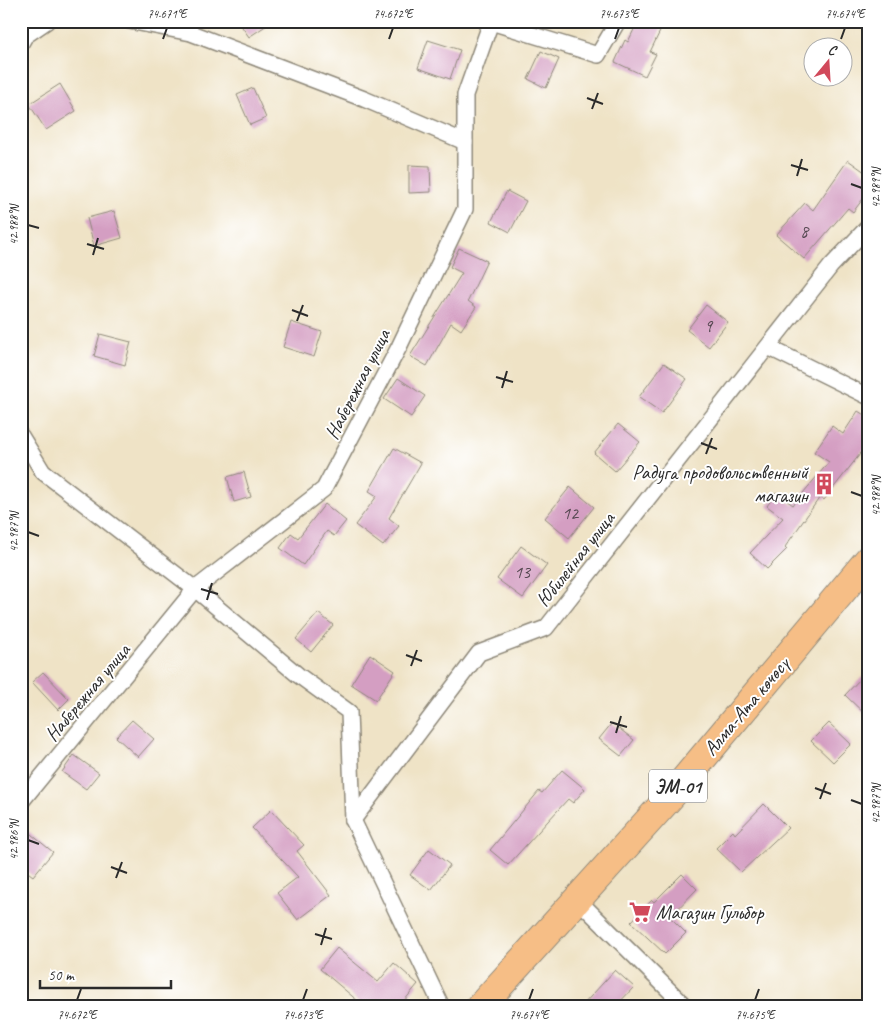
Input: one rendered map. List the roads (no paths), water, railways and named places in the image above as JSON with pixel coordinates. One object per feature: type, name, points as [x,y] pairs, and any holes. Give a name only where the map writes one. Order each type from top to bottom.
[{"type":"highway","name":"Алма-Ата көчөсү","points":[[480,1007],[676,789],[869,559]]},
{"type":"street","points":[[21,43],[25,36],[47,21]]},
{"type":"street","points":[[129,21],[191,32],[364,99],[465,142]]},
{"type":"street","name":"Набережная улица","points":[[21,802],[195,589],[324,489],[399,346],[465,209],[465,95],[491,22],[598,55],[618,21]]},
{"type":"street","name":"Юбилейная улица","points":[[353,820],[479,653],[546,628],[831,266],[869,226]]},
{"type":"street","points":[[768,347],[869,398]]},
{"type":"street","points":[[21,436],[43,472],[195,589],[298,674],[349,712],[353,820],[442,1007]]},
{"type":"street","points":[[577,899],[686,1007]]},
{"type":"place","name":"Радуга продовольственный магазин","points":[[824,484]]},
{"type":"place","name":"Магазин Гульбор","points":[[640,912]]}]
